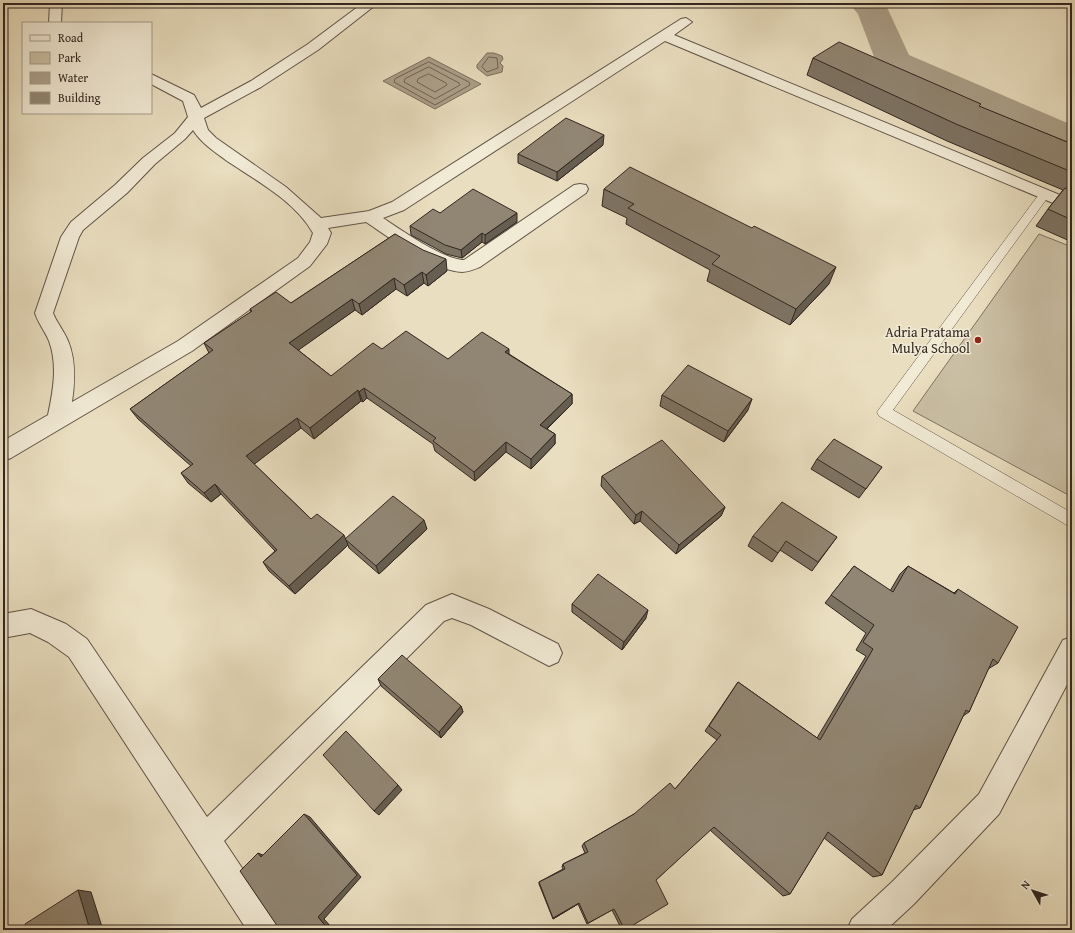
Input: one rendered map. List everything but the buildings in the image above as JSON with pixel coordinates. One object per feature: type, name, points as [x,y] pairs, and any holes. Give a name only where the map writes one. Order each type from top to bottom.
[{"type":"street","points":[[55,22],[56,3]]},
{"type":"street","points":[[58,420],[66,375],[58,340],[47,324],[44,313],[70,237],[77,226],[121,189],[149,161],[180,136],[197,116],[256,84],[307,52],[360,10],[372,3]]},
{"type":"street","points":[[318,224],[369,217],[384,213],[398,206],[686,22]]},
{"type":"street","points":[[664,36],[1072,206]]},
{"type":"street","points":[[3,452],[185,346],[304,262],[318,244],[322,233],[318,224],[300,206],[221,149],[202,132],[193,103],[189,98],[152,79]]},
{"type":"street","points":[[369,217],[421,249],[452,264],[463,266],[474,263],[580,189]]},
{"type":"street","points":[[205,840],[434,613],[452,606],[480,616],[549,653]]},
{"type":"street","points":[[3,626],[31,621],[57,633],[78,648],[265,930]]},
{"type":"street","points":[[863,930],[903,893],[989,804],[1072,648]]},
{"type":"lane","points":[[1044,195],[884,412],[1072,521]]},
{"type":"green space","points":[[1039,234],[1072,247],[1072,497],[913,411]]},
{"type":"water","points":[[487,53],[494,53],[502,56],[503,59],[500,63],[503,66],[502,72],[487,76],[477,68],[477,65]]},
{"type":"water","points":[[429,57],[481,84],[435,109],[383,81]]},
{"type":"waterway","points":[[865,3],[873,9],[894,62],[1072,139]]},
{"type":"place","name":"Adria Pratama Mulya School","points":[[978,340]]}]
